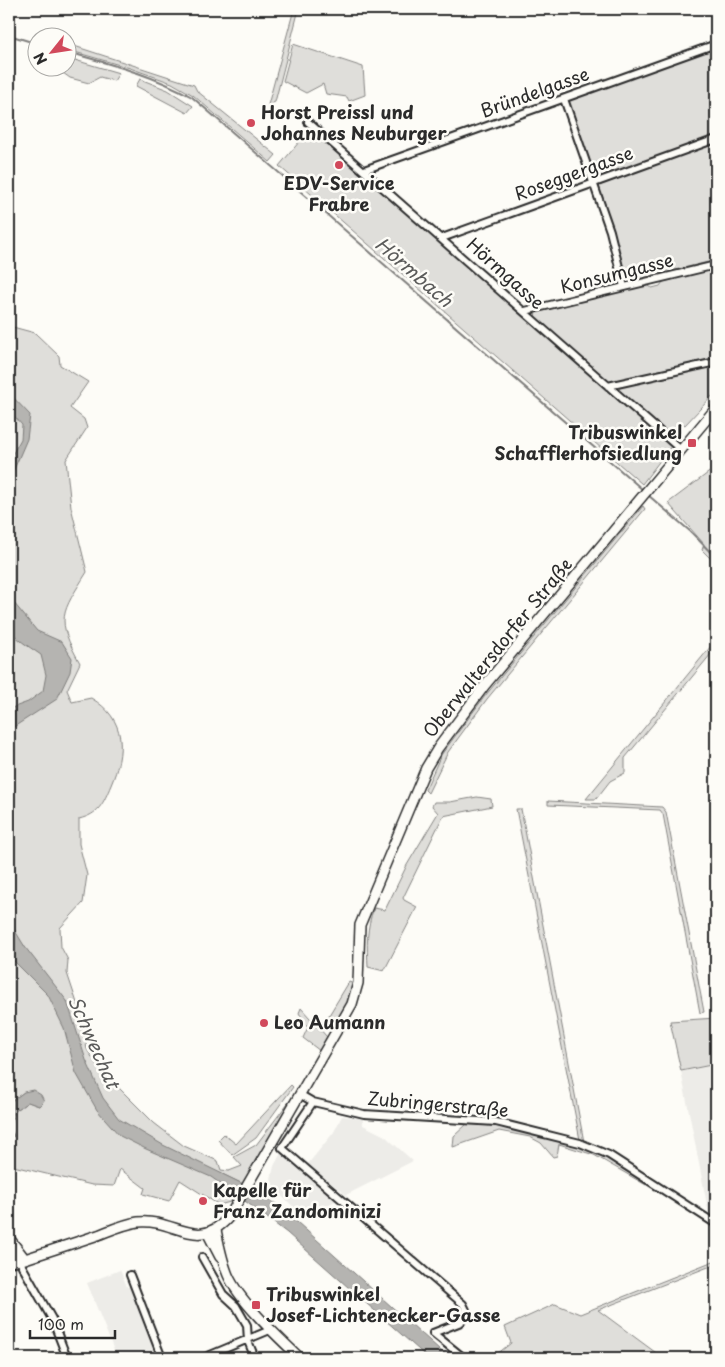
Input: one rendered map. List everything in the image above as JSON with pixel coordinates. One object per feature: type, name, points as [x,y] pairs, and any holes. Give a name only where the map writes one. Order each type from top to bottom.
[{"type":"street","name":"Bründelgasse","points":[[364,170],[716,44]]},
{"type":"street","points":[[564,99],[610,231],[624,287]]},
{"type":"street","name":"Hörmgasse","points":[[308,122],[681,450]]},
{"type":"street","name":"Roseggergasse","points":[[442,238],[716,139]]},
{"type":"street","name":"Konsumgasse","points":[[525,311],[716,265]]},
{"type":"street","points":[[608,386],[716,362]]},
{"type":"street","name":"Oberwaltersdorfer Straße","points":[[212,1232],[229,1217],[235,1208],[352,1004],[358,983],[360,925],[423,776],[438,748],[484,686],[681,450],[715,412]]},
{"type":"street","name":"Zubringerstraße","points":[[300,1095],[313,1102],[364,1114],[496,1122],[580,1143],[609,1155],[716,1224]]},
{"type":"street","points":[[313,1102],[282,1148],[463,1304],[466,1310],[461,1322],[433,1333],[464,1358]]},
{"type":"street","points":[[17,1261],[138,1222],[157,1223],[189,1233],[215,1250],[223,1261]]},
{"type":"street","points":[[189,1233],[212,1232]]},
{"type":"street","points":[[212,1232],[215,1250]]},
{"type":"street","points":[[212,1232],[228,1277],[270,1330],[300,1358]]},
{"type":"street","points":[[9,1238],[17,1261]]},
{"type":"street","points":[[9,1244],[17,1261],[22,1266],[52,1319],[67,1358]]},
{"type":"street","points":[[202,1258],[223,1294],[236,1306],[247,1325],[248,1341],[255,1358]]},
{"type":"street","points":[[130,1276],[162,1358]]},
{"type":"street","points":[[203,1358],[248,1341],[270,1330]]},
{"type":"shaded area","points":[[294,9],[299,9],[275,102],[268,105]]},
{"type":"shaded area","points":[[293,44],[363,67],[365,95],[349,101],[347,97],[326,94],[323,84],[306,93],[283,81]]},
{"type":"shaded area","points":[[78,47],[194,85],[197,91],[276,155],[270,162],[193,95],[172,83],[78,53]]},
{"type":"shaded area","points":[[716,48],[716,135],[598,178],[593,175],[567,103],[568,100]]},
{"type":"shaded area","points":[[78,61],[119,73],[114,81],[100,77],[89,83],[70,78],[78,78]]},
{"type":"shaded area","points":[[140,79],[168,90],[193,106],[187,113],[136,86]]},
{"type":"shaded area","points":[[310,129],[672,445],[642,484],[279,166]]},
{"type":"shaded area","points":[[716,142],[716,260],[626,282],[598,186]]},
{"type":"shaded area","points":[[716,268],[716,359],[609,382],[535,317],[536,312],[647,285],[652,288],[660,286],[663,282]]},
{"type":"shaded area","points":[[9,326],[35,333],[59,356],[60,365],[88,382],[70,408],[84,419],[87,428],[66,460],[71,507],[87,572],[71,598],[64,616],[67,636],[80,663],[67,690],[72,702],[91,698],[103,706],[117,726],[120,737],[120,749],[116,773],[103,803],[96,811],[79,819],[79,844],[87,875],[83,903],[60,928],[61,947],[68,960],[67,973],[80,1012],[87,1049],[98,1067],[154,1123],[184,1146],[218,1161],[221,1170],[229,1171],[242,1166],[234,1157],[256,1145],[297,1091],[243,1184],[224,1175],[237,1196],[234,1201],[219,1205],[180,1180],[169,1201],[143,1194],[145,1188],[120,1169],[114,1186],[92,1185],[9,1165],[9,1139],[14,1136],[10,1128],[15,1111],[28,1102],[39,1106],[24,1092],[9,1103]]},
{"type":"shaded area","points":[[716,365],[716,392],[685,425],[682,423],[674,432],[673,439],[616,389],[619,385]]},
{"type":"shaded area","points":[[9,393],[30,415],[27,439],[9,481],[9,460],[21,439],[22,425],[9,410]]},
{"type":"shaded area","points":[[716,467],[716,564],[702,550],[704,544],[668,503]]},
{"type":"shaded area","points":[[643,506],[645,509],[487,699],[448,752],[428,793],[425,790],[441,755],[485,696]]},
{"type":"shaded area","points":[[9,597],[37,631],[62,642],[72,658],[70,672],[57,699],[9,730],[9,709],[28,702],[43,691],[46,675],[41,655],[22,642],[13,632],[10,619]]},
{"type":"shaded area","points":[[716,640],[716,648],[625,758],[625,773],[610,781],[596,799],[586,799]]},
{"type":"shaded area","points":[[477,797],[491,799],[492,806],[443,816],[403,898],[417,907],[384,971],[368,967],[367,944],[371,915],[374,908],[385,910],[407,865],[438,813],[432,806],[434,802],[450,802]]},
{"type":"shaded area","points":[[548,801],[662,807],[666,812],[704,1012],[700,1013],[663,814],[660,810],[548,805]]},
{"type":"shaded area","points":[[516,809],[521,809],[584,1142],[580,1140]]},
{"type":"shaded area","points":[[9,921],[25,947],[67,1001],[86,1060],[103,1098],[119,1119],[163,1145],[243,1184],[278,1205],[449,1358],[428,1358],[287,1233],[211,1177],[120,1136],[97,1110],[76,1073],[64,1028],[48,995],[9,956]]},
{"type":"shaded area","points":[[349,982],[354,984],[347,1003],[332,1032],[323,1025]]},
{"type":"shaded area","points":[[301,1008],[327,1037],[320,1051],[303,1038],[308,1027],[299,1013]]},
{"type":"shaded area","points":[[716,1018],[716,1064],[681,1071],[670,1021]]},
{"type":"shaded area","points":[[716,1064],[716,1222],[709,1215],[681,1071]]},
{"type":"shaded area","points":[[291,1085],[293,1087],[256,1138],[232,1155],[218,1140],[224,1134],[236,1144]]},
{"type":"shaded area","points":[[33,1090],[41,1095],[44,1101],[39,1106],[28,1102],[15,1111],[10,1128],[14,1136],[9,1139],[9,1103],[24,1092]]},
{"type":"shaded area","points":[[342,1116],[363,1118],[363,1125],[385,1136],[413,1161],[346,1195],[308,1164],[334,1132]]},
{"type":"shaded area","points":[[467,1124],[516,1129],[579,1145],[601,1154],[647,1182],[646,1185],[594,1155],[559,1144],[557,1156],[553,1157],[541,1143],[530,1137],[499,1131],[453,1147],[454,1136]]},
{"type":"shaded area","points":[[281,1153],[337,1200],[305,1217],[276,1191],[271,1179],[274,1166]]},
{"type":"shaded area","points":[[716,1260],[716,1264],[598,1310],[663,1358],[492,1358],[511,1343],[505,1327],[555,1304],[580,1314]]},
{"type":"shaded area","points":[[120,1270],[127,1287],[131,1286],[159,1358],[117,1358],[87,1283]]},
{"type":"waterway","name":"Hörmbach","points":[[9,35],[28,41]]},
{"type":"waterway","name":"Hörmbach","points":[[78,55],[147,76],[192,97],[643,490]]},
{"type":"waterway","name":"Hörmbach","points":[[648,495],[691,532],[716,558]]},
{"type":"place","name":"Horst Preissl und Johannes Neuburger","points":[[251,123]]},
{"type":"place","name":"EDV-Service Frabre","points":[[339,165]]},
{"type":"place","name":"Tribuswinkel Schafflerhofsiedlung","points":[[692,443]]},
{"type":"place","name":"Leo Aumann","points":[[264,1023]]},
{"type":"place","name":"Kapelle für Franz Zandominizi","points":[[203,1201]]},
{"type":"place","name":"Tribuswinkel Josef-Lichtenecker-Gasse","points":[[256,1305]]},
{"type":"water label","name":"Schwechat","points":[[94,1042]]}]
